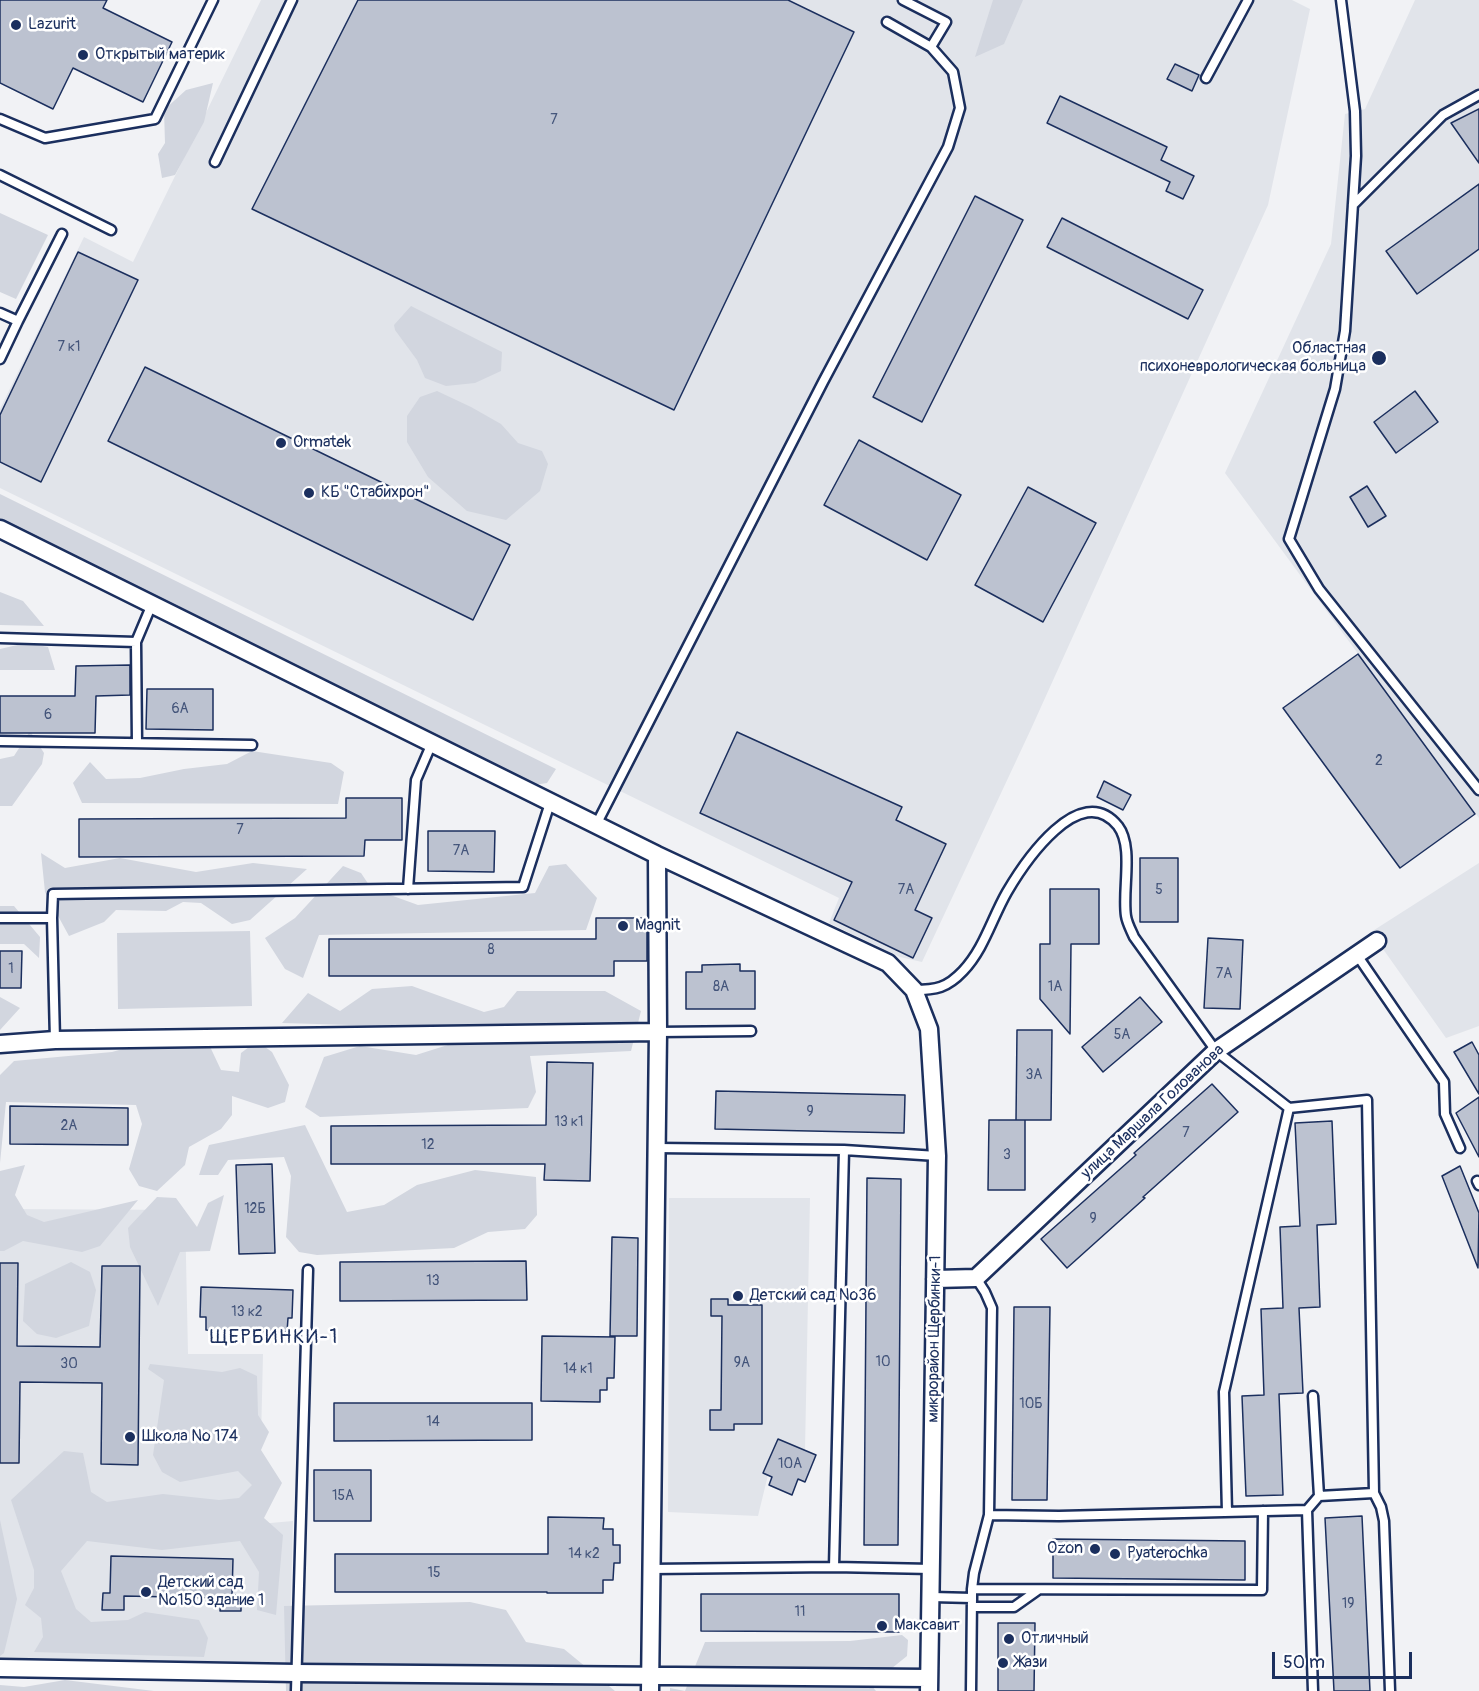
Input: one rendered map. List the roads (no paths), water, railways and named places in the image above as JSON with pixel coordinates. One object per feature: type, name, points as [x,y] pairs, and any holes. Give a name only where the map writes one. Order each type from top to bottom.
[{"type":"street","points":[[0,529],[657,855],[888,963],[914,990]]},
{"type":"street","points":[[650,1683],[658,1032],[657,855]]},
{"type":"street","name":"улица Маршала Голованова","points":[[976,1278],[1216,1051],[1377,941]]},
{"type":"street","name":"микрорайон Щербинки-1","points":[[914,990],[929,1029],[937,1156],[929,1684]]},
{"type":"street","points":[[0,1044],[55,1040],[658,1032]]},
{"type":"street","points":[[935,1279],[976,1278]]},
{"type":"street","points":[[0,1668],[296,1673],[650,1683],[929,1684]]},
{"type":"lane","points":[[0,119],[45,138],[155,119],[213,0]]},
{"type":"lane","points":[[215,162],[292,0]]},
{"type":"lane","points":[[903,0],[946,22],[931,47]]},
{"type":"lane","points":[[1206,78],[1248,0]]},
{"type":"lane","points":[[1341,0],[1355,111],[1356,156],[1345,331],[1335,389],[1289,539],[1319,589],[1479,790]]},
{"type":"lane","points":[[596,825],[818,392],[948,147],[960,108],[953,72],[931,47],[887,22]]},
{"type":"lane","points":[[1353,205],[1443,115],[1479,95]]},
{"type":"lane","points":[[0,175],[111,230]]},
{"type":"lane","points":[[0,359],[62,234]]},
{"type":"lane","points":[[0,313],[18,321]]},
{"type":"lane","points":[[136,743],[136,642],[152,604]]},
{"type":"lane","points":[[0,638],[136,642]]},
{"type":"lane","points":[[0,741],[252,745]]},
{"type":"lane","points":[[408,889],[416,780],[432,743]]},
{"type":"lane","points":[[55,1040],[53,894],[523,887],[550,802]]},
{"type":"lane","points":[[914,990],[944,987],[963,971],[979,951],[1007,893],[1032,855],[1072,817],[1082,812],[1094,812],[1105,815],[1117,825],[1123,836],[1125,905],[1129,928],[1216,1051],[1289,1108],[1367,1100],[1374,1493],[1381,1506],[1384,1521],[1390,1691]]},
{"type":"lane","points":[[0,918],[52,918]]},
{"type":"lane","points":[[1357,955],[1444,1082],[1445,1114],[1460,1148]]},
{"type":"lane","points":[[658,1032],[751,1031]]},
{"type":"lane","points":[[1227,1512],[1224,1392],[1289,1108]]},
{"type":"lane","points":[[656,1148],[844,1150],[937,1156]]},
{"type":"lane","points":[[834,1567],[844,1150]]},
{"type":"lane","points":[[296,1691],[308,1270]]},
{"type":"lane","points":[[971,1691],[974,1573],[989,1515],[992,1308],[976,1278]]},
{"type":"lane","points":[[1313,1396],[1319,1496],[1307,1510],[1313,1691]]},
{"type":"lane","points":[[1319,1496],[1374,1493]]},
{"type":"lane","points":[[989,1515],[1059,1516],[1307,1510]]},
{"type":"lane","points":[[932,1597],[972,1598],[1038,1590],[1262,1590],[1263,1511]]},
{"type":"lane","points":[[651,1569],[834,1567],[932,1569]]},
{"type":"lane","points":[[972,1598],[1014,1607],[1038,1590]]},
{"type":"place","name":"Lazurit","points":[[16,25]]},
{"type":"place","name":"Открытый материк","points":[[83,55]]},
{"type":"place","name":"Областная психоневрологическая больница","points":[[1379,358]]},
{"type":"place","name":"Ormatek","points":[[281,443]]},
{"type":"place","name":"КБ \"Стабихрон\"","points":[[309,493]]},
{"type":"place","name":"Magnit","points":[[623,926]]},
{"type":"place","name":"Детский сад №36","points":[[738,1296]]},
{"type":"place","name":"Школа № 174","points":[[130,1437]]},
{"type":"place","name":"Ozon","points":[[1095,1549]]},
{"type":"place","name":"Pyaterochka","points":[[1115,1554]]},
{"type":"place","name":"Детский сад №150 здание 1","points":[[146,1592]]},
{"type":"place","name":"Максавит","points":[[882,1626]]},
{"type":"place","name":"Отличный","points":[[1009,1639]]},
{"type":"place","name":"Жази","points":[[1003,1663]]},
{"type":"district","name":"ЩЕРБИНКИ-1","points":[[274,1338]]}]
